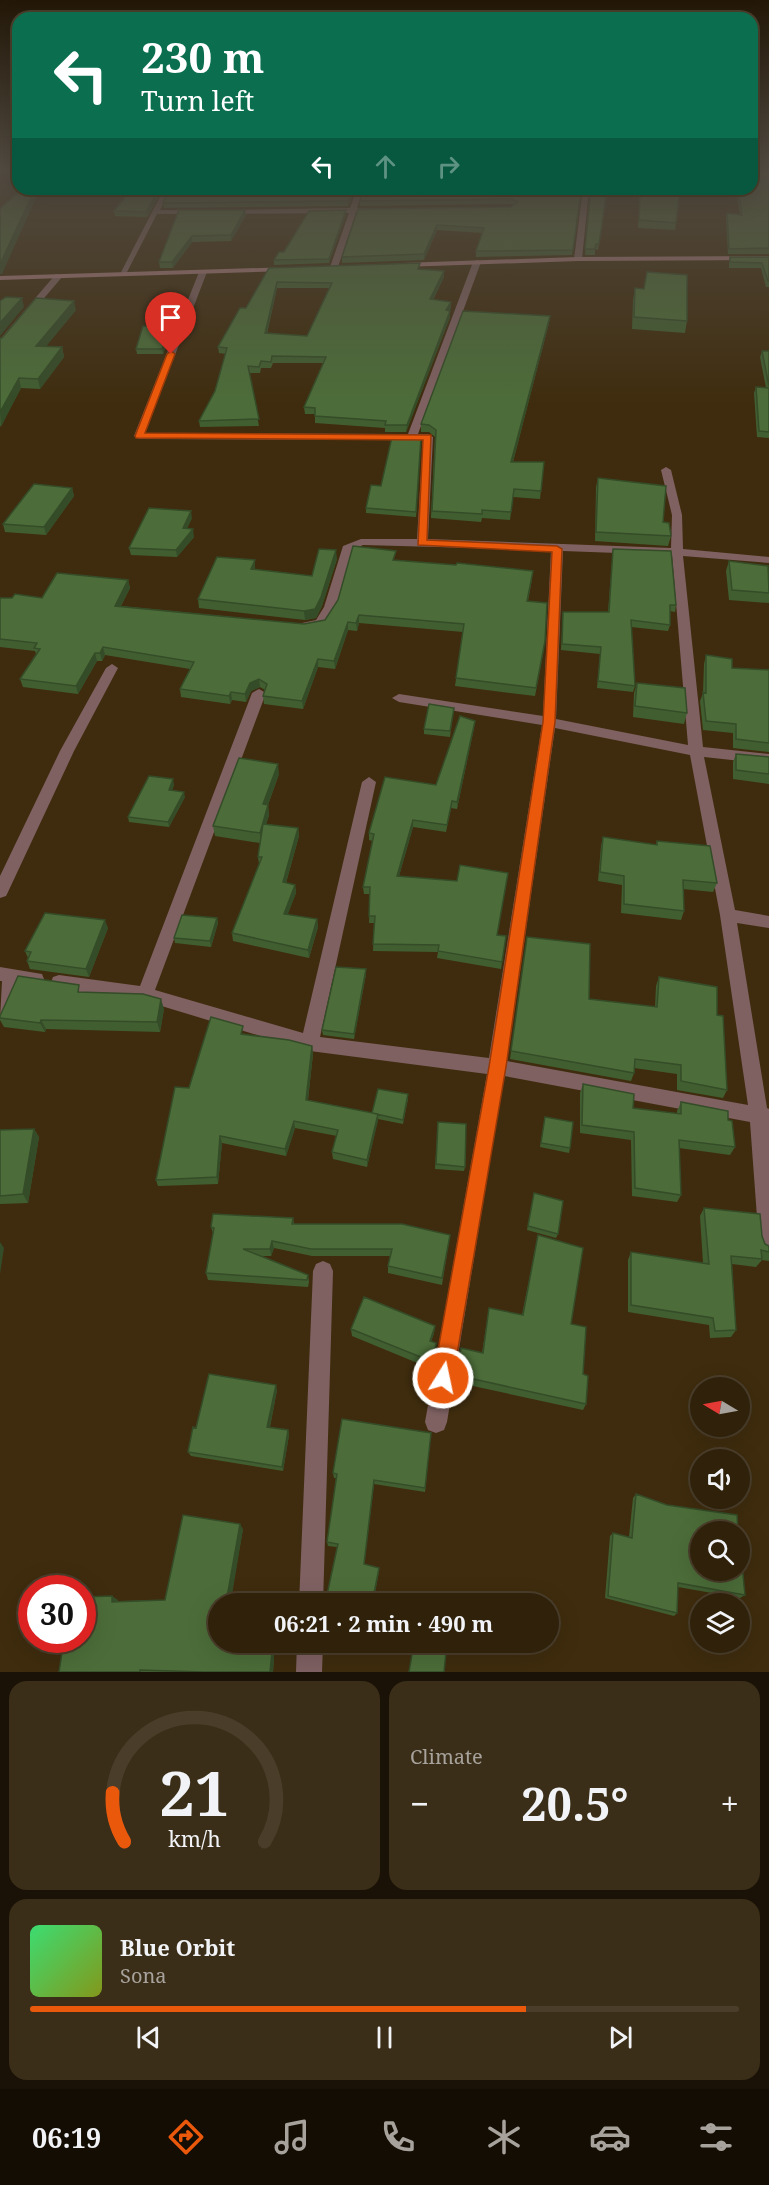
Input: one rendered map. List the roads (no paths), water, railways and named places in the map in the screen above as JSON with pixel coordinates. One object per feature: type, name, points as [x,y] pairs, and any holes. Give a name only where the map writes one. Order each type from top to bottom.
[{"type":"street","points":[[122,274],[135,249]]},
{"type":"street","points":[[334,267],[340,249]]},
{"type":"street","points":[[578,259],[579,249]]},
{"type":"street","points":[[393,265],[578,259],[769,258]]},
{"type":"street","points":[[412,437],[477,262]]},
{"type":"street","points":[[322,268],[346,267]]},
{"type":"street","points":[[0,278],[298,269]]},
{"type":"street","points":[[203,272],[139,436],[428,437],[422,542]]},
{"type":"street","points":[[1,341],[59,276]]},
{"type":"street","points":[[666,470],[677,515],[677,552],[696,751],[764,1117],[769,1244]]},
{"type":"street","points":[[294,625],[305,626],[321,623],[330,607],[347,548],[361,542],[422,542],[677,552],[769,560]]},
{"type":"street","points":[[435,1422],[497,1067],[549,722],[557,549]]},
{"type":"street","points":[[0,892],[67,751],[112,668]]},
{"type":"street","points":[[145,994],[259,693]]},
{"type":"street","points":[[399,699],[549,722],[696,751],[769,759]]},
{"type":"street","points":[[310,1043],[369,782]]},
{"type":"street","points":[[728,915],[769,922]]},
{"type":"street","points":[[0,1012],[6,975],[145,994],[310,1043],[497,1067],[764,1117]]},
{"type":"street","points":[[311,1593],[323,1271]]},
{"type":"street","points":[[309,1672],[310,1653]]}]
